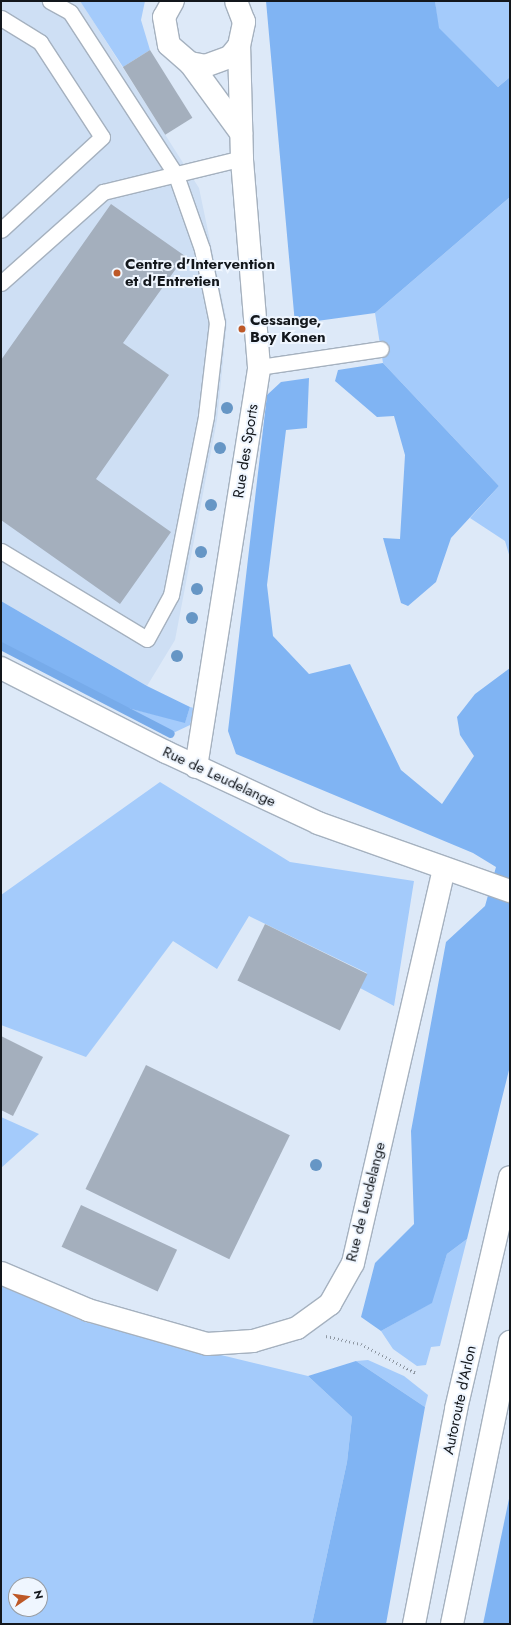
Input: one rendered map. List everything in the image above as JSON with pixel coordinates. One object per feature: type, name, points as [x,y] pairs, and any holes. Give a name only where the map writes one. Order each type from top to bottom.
[{"type":"main road","points":[[172,1],[164,17],[164,32],[177,56],[190,63],[241,133]]},
{"type":"main road","name":"Rue des Sports","points":[[196,767],[259,367],[242,158],[239,46],[244,22],[236,1]]},
{"type":"main road","points":[[190,63],[218,63],[239,46]]},
{"type":"main road","name":"Rue de Leudelange","points":[[1,668],[196,767],[318,823],[444,870],[501,888]]},
{"type":"main road","name":"Rue de Leudelange","points":[[1,1273],[88,1310],[207,1344],[253,1341],[297,1328],[330,1304],[353,1263],[444,870]]},
{"type":"main road","name":"Autoroute d'Arlon","points":[[414,1624],[456,1409],[510,1177]]},
{"type":"main road","points":[[452,1624],[510,1342]]},
{"type":"lane","points":[[1,551],[147,639],[171,595],[206,416],[217,322],[202,249],[176,175],[70,12],[50,1]]},
{"type":"lane","points":[[1,18],[40,42],[102,137],[1,230]]},
{"type":"lane","points":[[1,283],[103,192],[242,158]]},
{"type":"lane","points":[[259,367],[381,350]]},
{"type":"path","points":[[297,1328],[360,1344],[416,1373]]},
{"type":"shaded area","points":[[1,1],[81,2],[199,188],[227,322],[217,420],[175,640],[147,686],[1,601],[1,277],[5,274],[1,269]]},
{"type":"shaded area","points":[[80,1],[145,1],[141,20],[150,50],[123,67]]},
{"type":"shaded area","points":[[266,1],[435,1],[439,28],[498,87],[510,77],[510,197],[375,313],[295,324]]},
{"type":"shaded area","points":[[435,1],[510,1],[510,77],[498,87],[438,28]]},
{"type":"shaded area","points":[[510,197],[510,558],[505,541],[470,518],[499,486],[383,363],[375,313]]},
{"type":"shaded area","points":[[383,363],[499,486],[451,538],[436,582],[408,606],[401,603],[383,538],[400,539],[405,455],[394,416],[377,417],[335,381],[338,370]]},
{"type":"shaded area","points":[[309,378],[307,428],[286,430],[267,585],[273,636],[309,674],[350,664],[401,770],[442,804],[474,756],[460,735],[457,717],[475,694],[510,668],[510,1066],[467,1239],[447,1254],[432,1303],[381,1331],[361,1317],[375,1263],[414,1224],[411,1131],[446,942],[485,906],[496,867],[473,853],[236,754],[228,731],[267,395],[281,382]]},
{"type":"shaded area","points":[[1,601],[147,686],[190,707],[185,723],[116,705],[1,646]]},
{"type":"shaded area","points":[[1,646],[116,705],[185,722],[190,707],[194,708],[190,725],[171,734]]},
{"type":"shaded area","points":[[160,782],[290,862],[414,881],[394,1006],[360,988],[367,973],[249,916],[217,969],[173,941],[86,1057],[1,1025],[1,895]]},
{"type":"shaded area","points":[[1,1117],[39,1134],[1,1168]]},
{"type":"shaded area","points":[[467,1239],[440,1346],[431,1347],[426,1365],[417,1366],[393,1349],[381,1331],[431,1303],[447,1254]]},
{"type":"shaded area","points":[[1,1286],[85,1322],[308,1376],[352,1417],[347,1462],[312,1624],[1,1624]]},
{"type":"shaded area","points":[[368,1360],[404,1376],[428,1395],[425,1407],[356,1361]]},
{"type":"shaded area","points":[[356,1361],[425,1407],[386,1624],[312,1624],[347,1462],[352,1417],[308,1376]]},
{"type":"shaded area","points":[[510,1494],[510,1624],[483,1624]]},
{"type":"building","points":[[150,50],[192,118],[165,135],[123,67]]},
{"type":"building","points":[[111,204],[185,256],[123,343],[169,375],[96,479],[171,532],[120,604],[1,520],[1,360]]},
{"type":"building","points":[[265,924],[367,974],[340,1031],[237,981]]},
{"type":"building","points":[[1,1036],[43,1057],[13,1116],[1,1110]]},
{"type":"building","points":[[146,1065],[290,1135],[229,1259],[86,1189]]},
{"type":"building","points":[[81,1205],[177,1250],[158,1291],[62,1247]]},
{"type":"waterway","points":[[1,646],[171,734]]},
{"type":"place","name":"Centre d'Intervention et d'Entretien","points":[[117,273]]},
{"type":"place","name":"Cessange, Boy Konen","points":[[242,329]]}]
